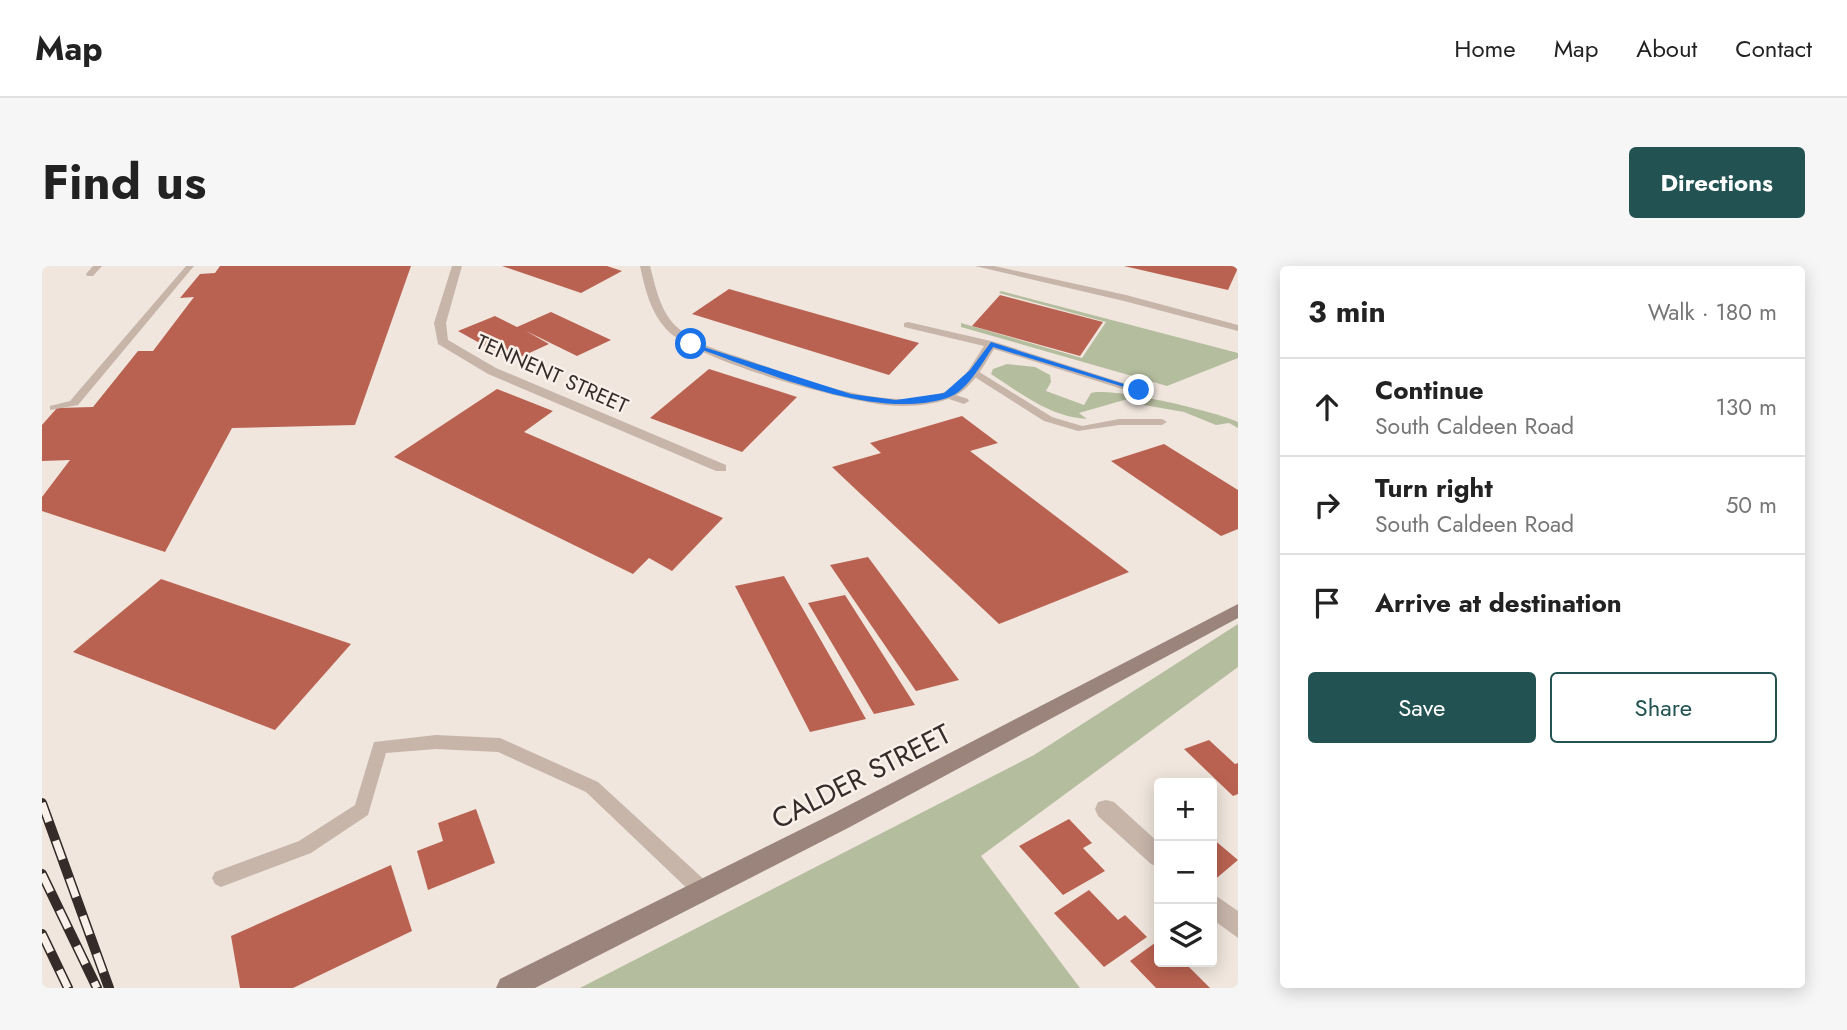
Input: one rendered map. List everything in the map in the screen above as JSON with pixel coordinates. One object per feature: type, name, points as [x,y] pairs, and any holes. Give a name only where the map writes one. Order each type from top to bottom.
[{"type":"main road","name":"CALDER STREET","points":[[509,988],[840,821],[1238,610]]},
{"type":"street","name":"TENNENT STREET","points":[[457,266],[440,323],[442,342],[451,350],[492,371],[721,468]]},
{"type":"street","points":[[645,266],[656,310],[674,333],[691,344],[850,396],[896,402],[947,396],[973,372],[991,344]]},
{"type":"street","points":[[980,266],[1126,298],[1238,328]]},
{"type":"street","points":[[908,325],[991,344],[1139,390]]},
{"type":"street","points":[[1106,809],[1154,852]]},
{"type":"street","points":[[1217,908],[1238,926]]},
{"type":"lane","points":[[90,274],[98,266]]},
{"type":"lane","points":[[54,408],[74,403],[190,266]]},
{"type":"lane","points":[[973,372],[1048,419],[1082,429],[1119,422],[1162,422]]},
{"type":"lane","points":[[947,396],[964,401]]},
{"type":"lane","points":[[221,878],[304,847],[362,810],[380,747],[436,742],[500,745],[592,787],[703,891]]},
{"type":"green space","points":[[1001,291],[1238,353],[1238,358],[1167,386],[961,327],[961,323],[1082,358],[1106,322],[999,293]]},
{"type":"green space","points":[[1007,364],[1035,367],[1050,375],[1051,382],[1046,391],[1084,405],[1091,393],[1120,393],[1208,412],[1238,422],[1238,428],[1229,423],[1216,425],[1184,412],[1144,405],[1131,398],[1079,413],[1087,419],[1061,414],[1037,403],[991,374],[993,369]]},
{"type":"green space","points":[[1238,624],[1238,667],[981,856],[1080,988],[580,988],[1034,755]]},
{"type":"building","points":[[220,266],[411,266],[355,425],[232,428],[165,552],[42,511],[42,497],[70,460],[42,461],[42,425],[57,408],[93,407],[138,351],[153,351],[194,297],[180,298],[200,274],[215,273]]},
{"type":"building","points":[[502,266],[607,266],[622,271],[581,293]]},
{"type":"building","points":[[1124,266],[1238,266],[1238,268],[1228,290]]},
{"type":"building","points":[[729,289],[919,343],[889,375],[692,314]]},
{"type":"building","points":[[1000,295],[1103,322],[1080,356],[972,326]]},
{"type":"building","points":[[551,312],[611,340],[577,356],[526,331],[549,344],[512,361],[458,331],[495,316],[517,327]]},
{"type":"building","points":[[709,369],[797,397],[742,452],[650,418]]},
{"type":"building","points":[[497,389],[553,411],[524,432],[723,518],[672,571],[649,558],[633,574],[394,457]]},
{"type":"building","points":[[962,416],[998,443],[970,451],[1129,572],[999,624],[832,467],[881,453],[870,443]]},
{"type":"building","points":[[1164,444],[1238,490],[1238,529],[1221,536],[1111,461]]},
{"type":"building","points":[[868,557],[959,680],[916,691],[830,565]]},
{"type":"building","points":[[784,576],[866,719],[810,732],[735,586]]},
{"type":"building","points":[[161,579],[351,644],[275,730],[73,652]]},
{"type":"building","points":[[845,595],[915,705],[874,714],[808,603]]},
{"type":"building","points":[[1209,740],[1235,764],[1238,763],[1238,794],[1233,796],[1184,749]]},
{"type":"building","points":[[476,809],[495,863],[428,890],[417,851],[443,841],[438,823]]},
{"type":"building","points":[[1069,819],[1092,843],[1083,848],[1105,871],[1063,895],[1019,846]]},
{"type":"building","points":[[1217,842],[1238,860],[1217,878]]},
{"type":"building","points":[[391,865],[412,931],[293,988],[240,988],[231,936]]},
{"type":"building","points":[[1089,890],[1118,920],[1125,915],[1147,937],[1104,967],[1054,913]]},
{"type":"building","points":[[1154,944],[1154,967],[1189,967],[1210,988],[1156,988],[1130,961]]},
{"type":"railway","points":[[42,803],[109,988]]},
{"type":"railway","points":[[42,874],[97,988]]},
{"type":"railway","points":[[42,934],[68,988]]},
{"type":"route","points":[[691,344],[850,396],[896,402],[947,396],[973,372],[991,344],[1139,390]]}]
